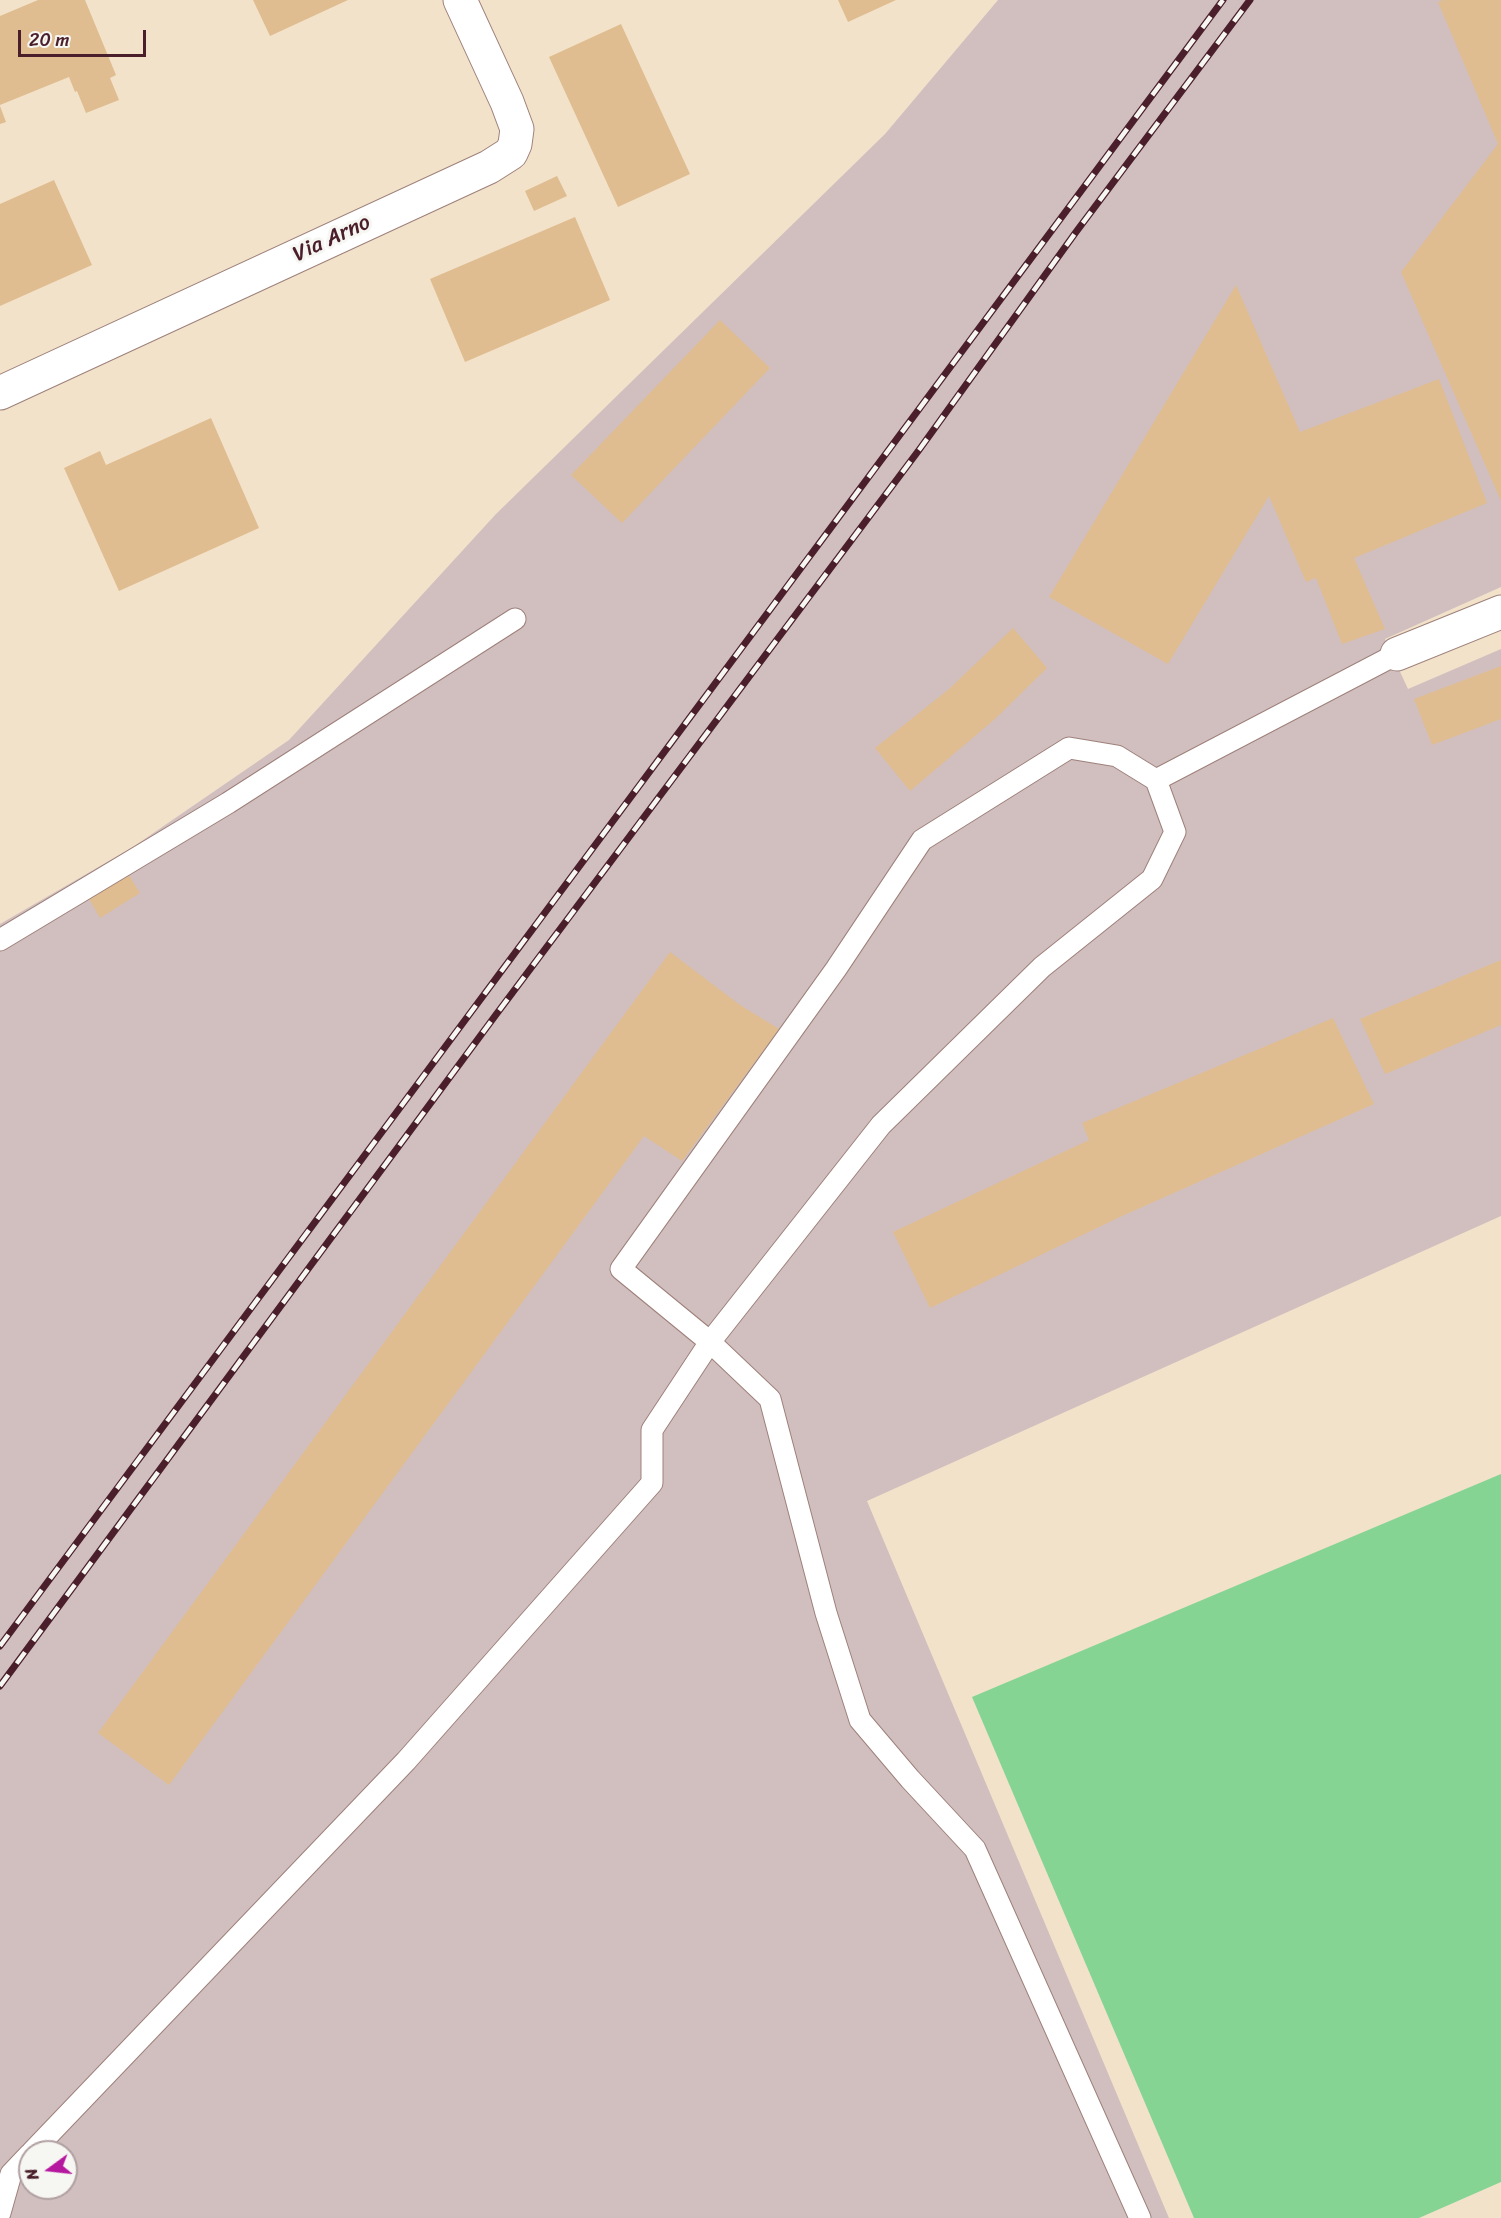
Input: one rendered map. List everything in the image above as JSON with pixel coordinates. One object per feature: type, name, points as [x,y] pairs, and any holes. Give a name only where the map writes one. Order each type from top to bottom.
[{"type":"street","name":"Via Arno","points":[[0,393],[489,166],[511,153],[517,129],[460,0]]},
{"type":"street","points":[[1397,654],[1501,612]]},
{"type":"lane","points":[[0,940],[228,803],[515,619]]},
{"type":"lane","points":[[1156,780],[1397,654]]},
{"type":"lane","points":[[43,2140],[406,1761],[652,1483],[652,1430],[710,1342],[881,1125],[1042,967],[1152,879],[1175,832],[1156,780],[1117,756],[1069,748],[922,840],[836,969],[621,1269],[710,1342],[770,1399],[826,1613],[860,1720],[910,1779],[975,1849],[1140,2218]]},
{"type":"lane","points":[[0,2213],[6,2174],[18,2164]]},
{"type":"shaded area","points":[[998,0],[1501,0],[1501,587],[1385,639],[1408,689],[1501,649],[1501,1216],[867,1501],[1169,2218],[0,2218],[0,924],[133,847],[289,740],[496,514],[885,134]]},
{"type":"green space","points":[[1501,1474],[1501,2182],[1419,2218],[1194,2218],[972,1697]]},
{"type":"building","points":[[38,0],[85,0],[116,75],[110,78],[119,100],[86,113],[69,77],[0,105],[0,16]]},
{"type":"building","points":[[253,0],[348,0],[270,36]]},
{"type":"building","points":[[838,0],[896,0],[848,22]]},
{"type":"building","points":[[1443,0],[1501,0],[1501,501],[1401,272],[1498,144],[1438,2]]},
{"type":"building","points":[[621,24],[690,174],[618,207],[549,57]]},
{"type":"building","points":[[0,106],[6,122],[0,124]]},
{"type":"building","points":[[557,176],[567,196],[534,211],[525,191]]},
{"type":"building","points":[[54,180],[92,265],[0,306],[0,204]]},
{"type":"building","points":[[575,217],[610,300],[465,362],[430,279]]},
{"type":"building","points":[[1236,285],[1300,432],[1439,379],[1487,503],[1354,558],[1385,629],[1342,644],[1316,578],[1306,582],[1269,496],[1168,664],[1049,597]]},
{"type":"building","points":[[720,320],[770,368],[622,523],[571,475]]},
{"type":"building","points":[[211,418],[259,528],[119,591],[64,468],[100,451],[106,465]]},
{"type":"building","points":[[1013,628],[1047,668],[995,719],[910,791],[875,748],[949,689]]},
{"type":"building","points":[[1501,666],[1501,719],[1432,745],[1414,699]]},
{"type":"building","points":[[127,872],[140,893],[100,918],[88,897]]},
{"type":"building","points":[[670,952],[740,1005],[779,1029],[682,1161],[644,1136],[169,1785],[98,1733]]},
{"type":"building","points":[[1501,960],[1501,1025],[1385,1074],[1360,1019]]},
{"type":"building","points":[[1333,1018],[1374,1104],[1122,1216],[930,1308],[893,1232],[1089,1140],[1082,1123]]},
{"type":"railway","points":[[0,1646],[1223,0]]},
{"type":"railway","points":[[0,1686],[495,1016],[919,450],[1076,232],[1250,0]]}]
